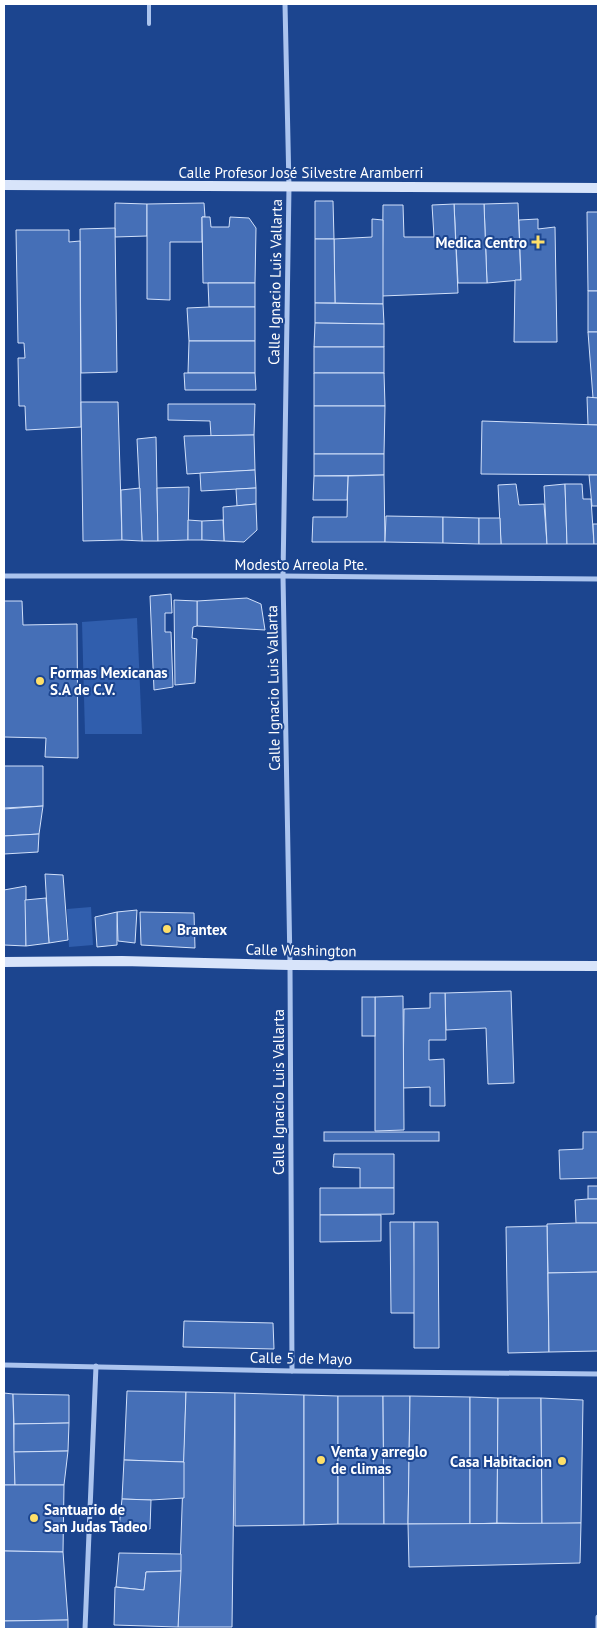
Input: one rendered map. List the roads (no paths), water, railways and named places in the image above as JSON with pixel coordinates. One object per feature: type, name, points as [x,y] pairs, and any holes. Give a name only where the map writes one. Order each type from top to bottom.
[{"type":"main road","name":"Calle Profesor José Silvestre Aramberri","points":[[4,185],[598,188]]},
{"type":"main road","name":"Calle Washington","points":[[4,962],[122,961],[290,965],[598,966]]},
{"type":"street","name":"Calle Ignacio Luis Vallarta","points":[[284,4],[288,187],[283,576],[290,965],[292,1371]]},
{"type":"street","name":"Modesto Arreola Pte.","points":[[4,576],[598,579]]},
{"type":"street","name":"Calle 5 de Mayo","points":[[4,1366],[598,1374]]},
{"type":"street","points":[[85,1629],[96,1366]]},
{"type":"street","points":[[598,1617],[598,1629]]},
{"type":"lane","points":[[149,4],[149,24]]},
{"type":"place","name":"Medica Centro","points":[[538,242]]},
{"type":"place","name":"Formas Mexicanas S.A de C.V.","points":[[40,681]]},
{"type":"place","name":"Brantex","points":[[167,929]]},
{"type":"place","name":"Venta y arreglo de climas","points":[[321,1460]]},
{"type":"place","name":"Casa Habitacion","points":[[562,1461]]},
{"type":"place","name":"Santuario de San Judas Tadeo","points":[[34,1518]]}]
